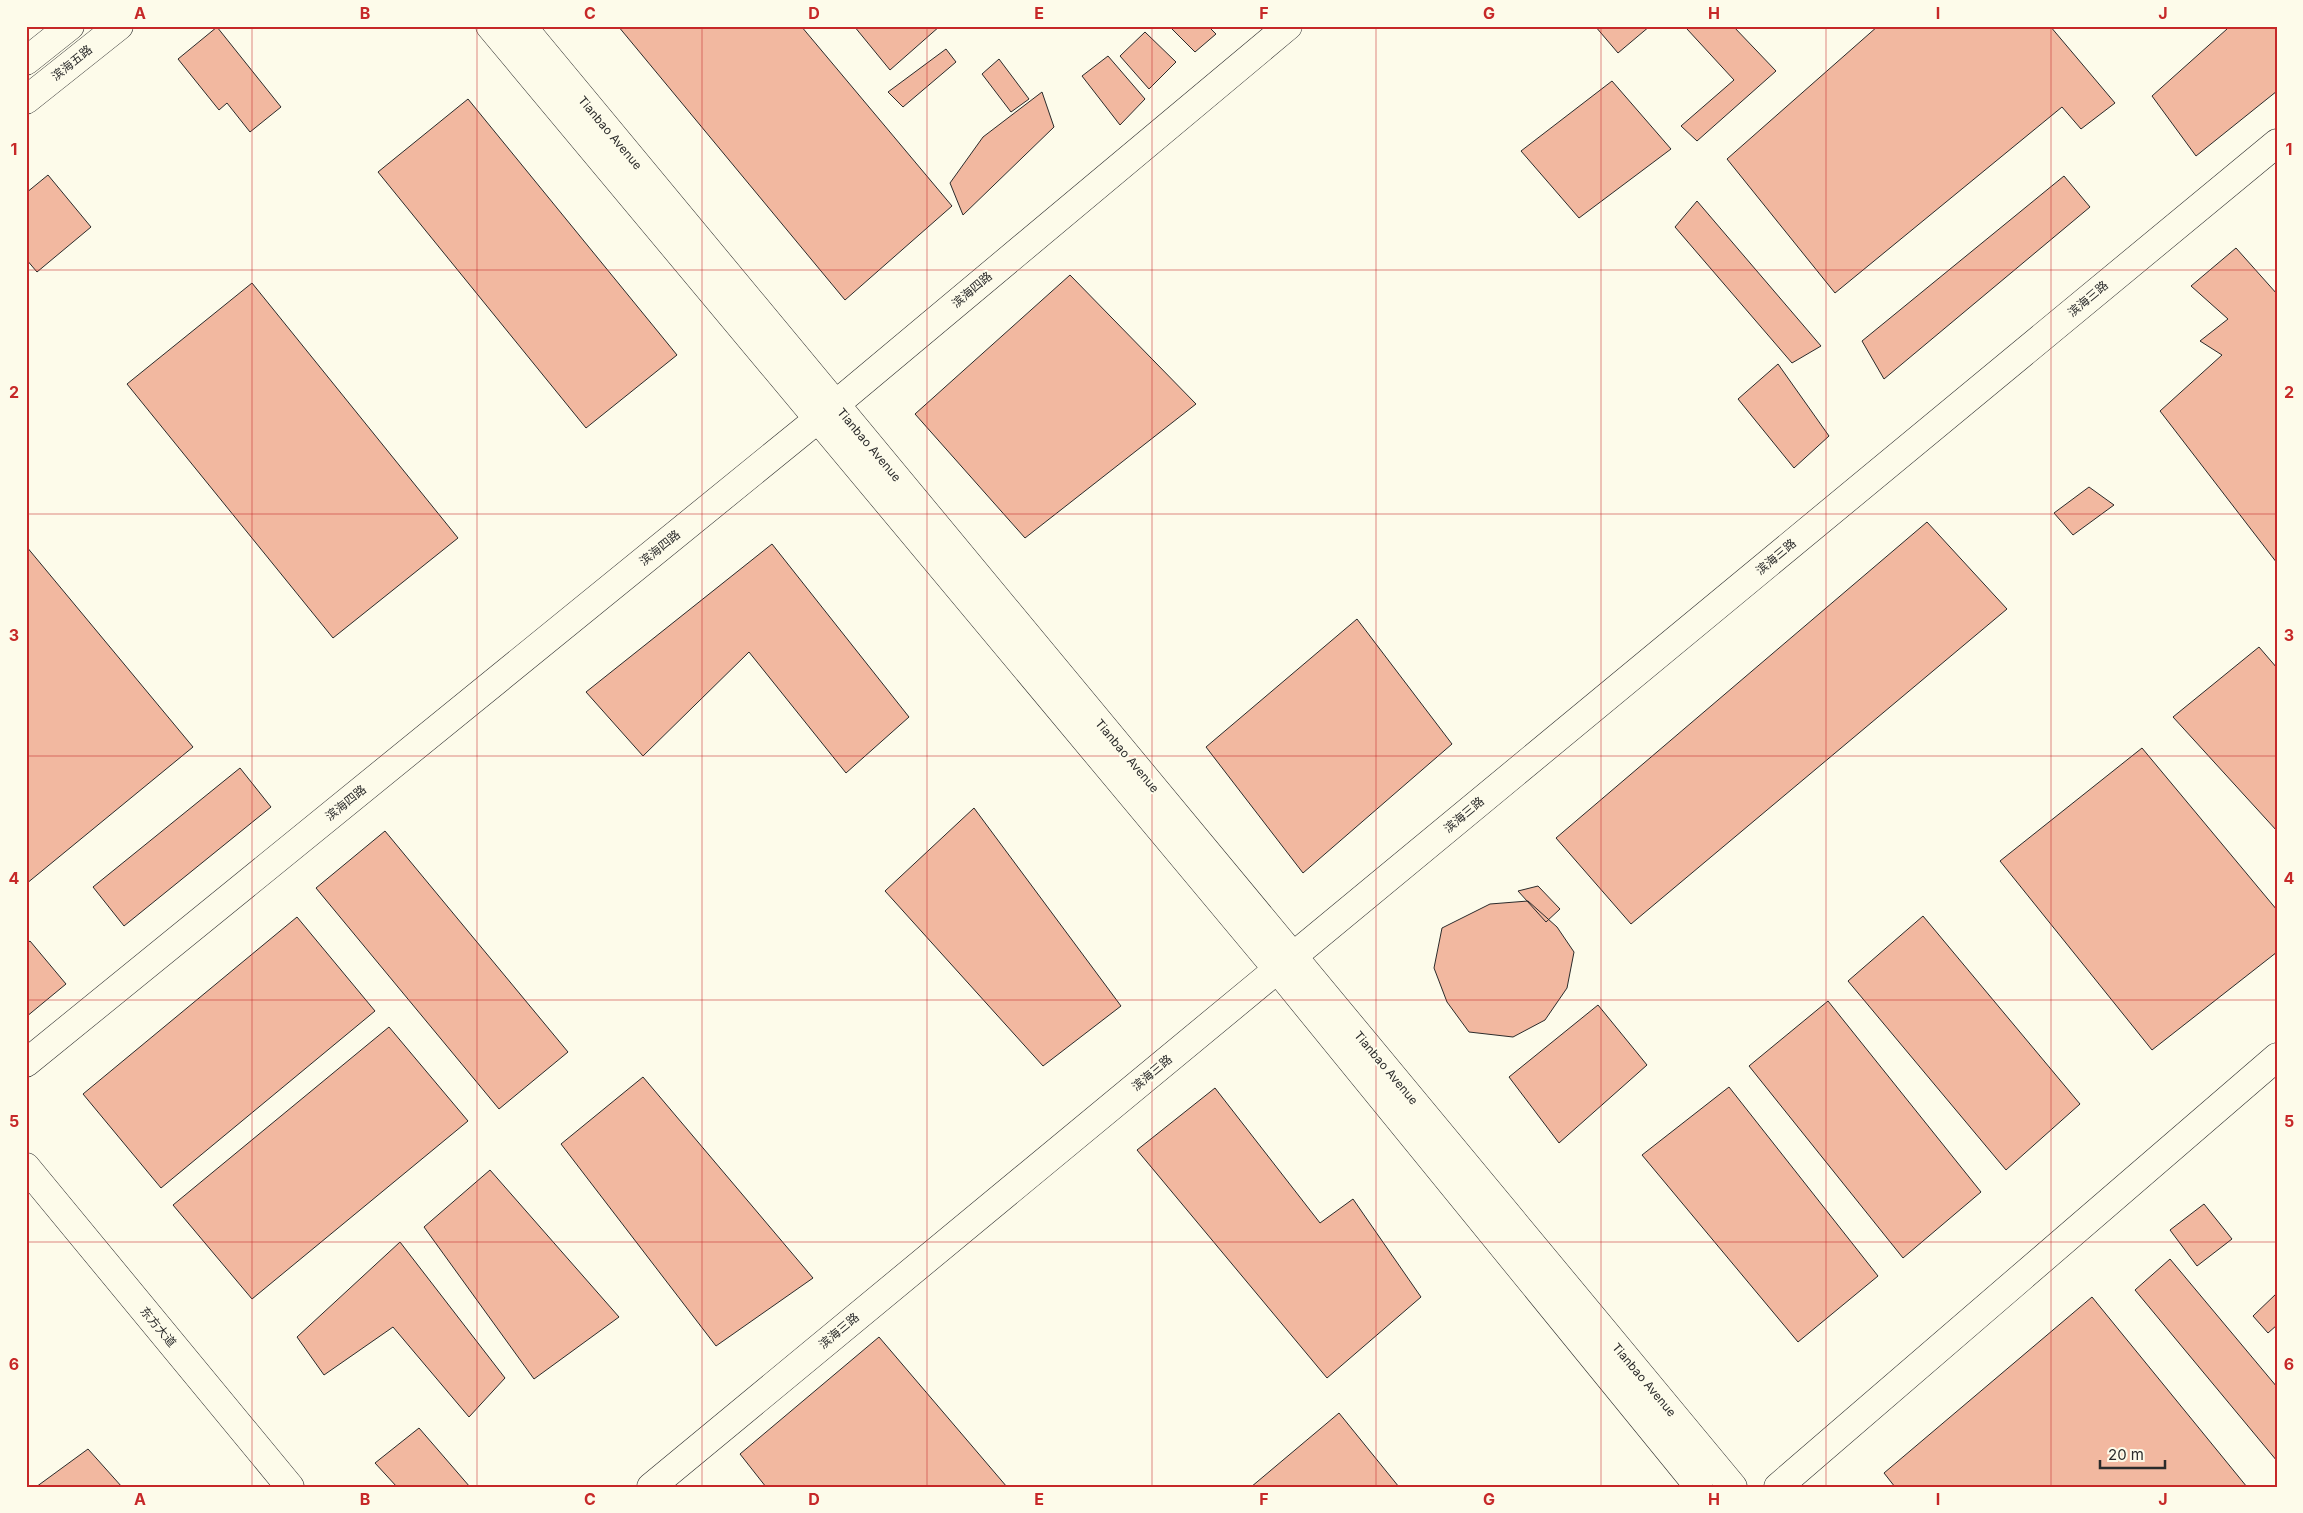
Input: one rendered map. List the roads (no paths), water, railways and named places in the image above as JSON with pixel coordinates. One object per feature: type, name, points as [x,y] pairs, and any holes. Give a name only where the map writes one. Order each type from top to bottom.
[{"type":"street","points":[[26,61],[70,26]]},
{"type":"street","name":"滨海五路","points":[[26,100],[119,26]]},
{"type":"street","name":"Tianbao Avenue","points":[[490,26],[826,412],[1285,963],[1733,1487]]},
{"type":"street","name":"Tianbao Avenue","points":[[522,26],[826,412]]},
{"type":"street","name":"滨海四路","points":[[26,1063],[826,412],[1288,26]]},
{"type":"street","name":"滨海三路","points":[[651,1487],[2277,143]]},
{"type":"street","name":"Tianbao Avenue","points":[[1285,963],[1699,1487]]},
{"type":"street","points":[[1778,1487],[2277,1057]]},
{"type":"street","name":"东方大道","points":[[26,1167],[290,1487]]}]
